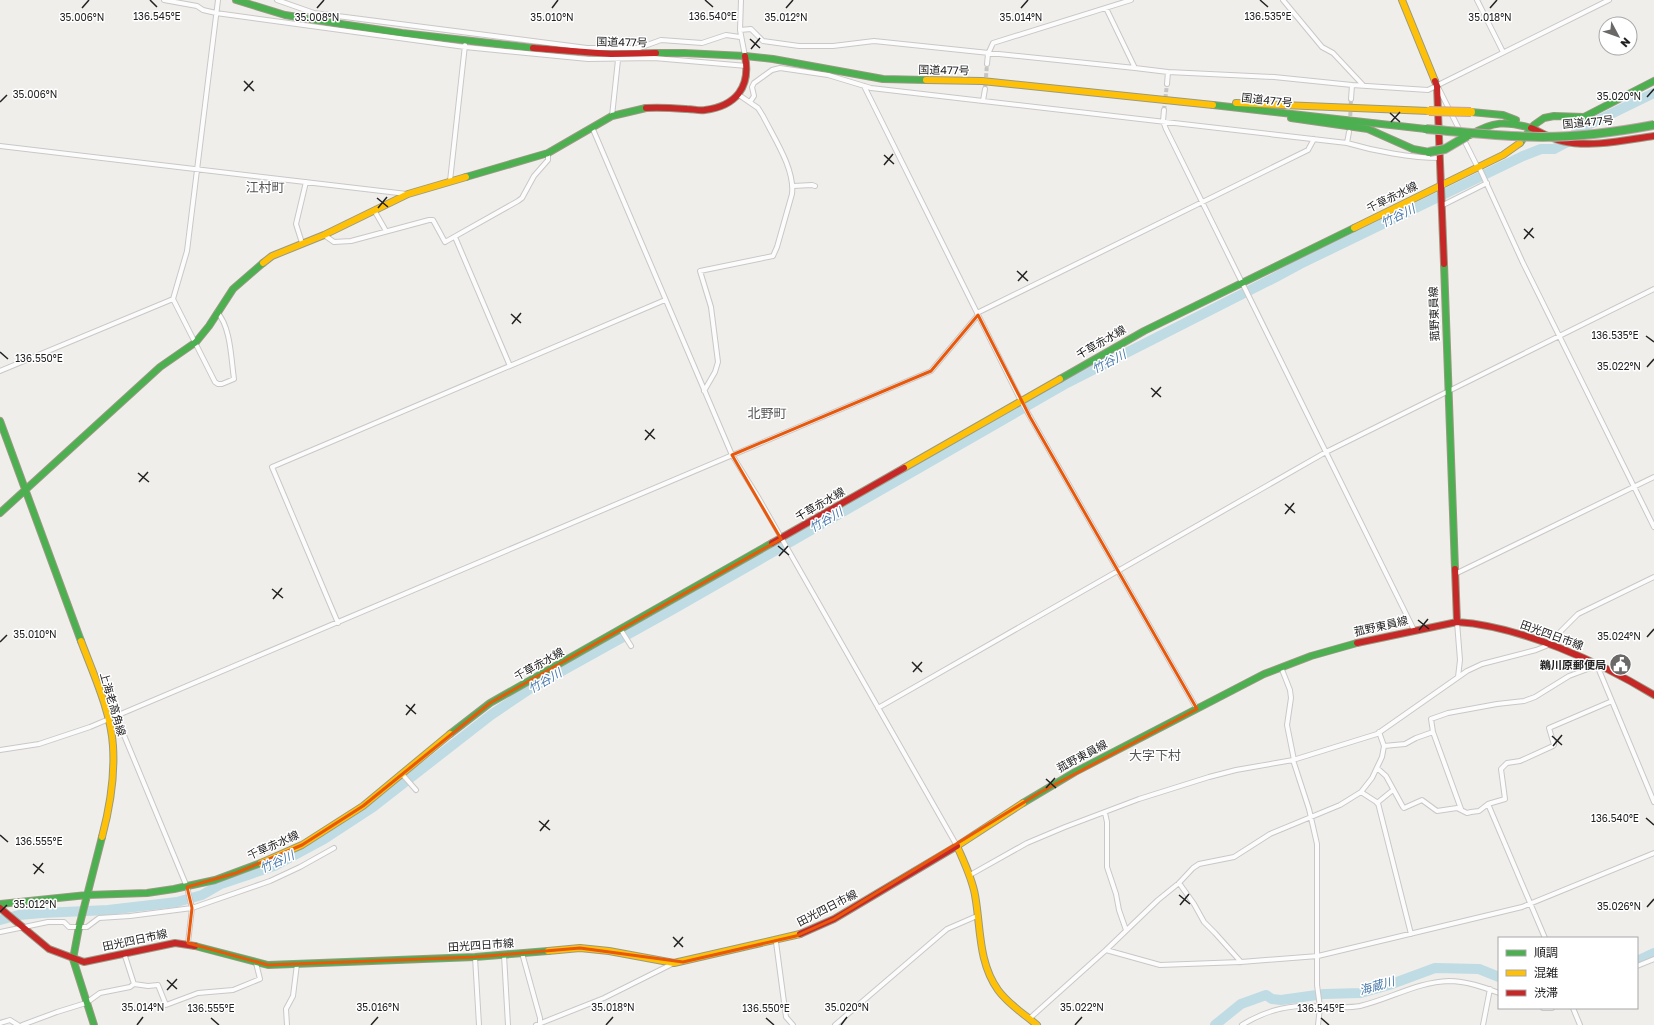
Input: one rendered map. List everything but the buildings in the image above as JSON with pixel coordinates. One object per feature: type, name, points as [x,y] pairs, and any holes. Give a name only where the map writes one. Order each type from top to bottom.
[{"type":"main road","name":"国道477号","points":[[236,0],[285,15],[466,43],[611,54],[684,53],[745,56],[773,59],[884,79],[982,82],[1204,104],[1426,129],[1543,137],[1591,134],[1654,125]]},
{"type":"main road","name":"菰野東員線","points":[[957,846],[1057,782],[1281,666],[1345,646],[1414,630],[1458,622],[1437,86],[1402,0]]},
{"type":"main road","points":[[0,513],[160,367],[196,342],[209,326],[233,289],[254,269],[272,256],[324,235],[408,194],[548,153],[612,116],[643,108],[658,107],[705,110],[726,104],[739,95],[745,81],[747,66],[745,56]]},
{"type":"main road","name":"千草赤水線","points":[[0,907],[188,889],[236,873],[302,845],[363,806],[490,703],[622,631],[782,540],[1144,331],[1242,282],[1479,169],[1511,150],[1522,141],[1531,128],[1545,117],[1584,117],[1654,80]]},
{"type":"main road","points":[[1204,104],[1261,103],[1471,112],[1503,115],[1563,141],[1575,143],[1599,143],[1654,136]]},
{"type":"main road","points":[[1204,104],[1367,129],[1388,136],[1417,150],[1429,152],[1445,149],[1479,128],[1493,123],[1509,122],[1531,128]]},
{"type":"main road","name":"上海老高角線","points":[[0,421],[98,686],[112,718],[113,786],[108,815],[79,926],[73,959],[94,1025]]},
{"type":"main road","name":"田光四日市線","points":[[1458,622],[1485,625],[1512,632],[1548,645],[1598,664],[1654,695]]},
{"type":"main road","points":[[957,846],[970,875],[975,896],[981,955],[988,973],[999,991],[1037,1025]]},
{"type":"main road","name":"田光四日市線","points":[[0,907],[19,925],[49,949],[84,962],[175,943],[188,943],[256,963],[268,965],[475,957],[570,948],[598,949],[674,963],[726,951],[776,942],[796,936],[834,919],[957,846]]},
{"type":"street","points":[[164,0],[197,6],[203,10],[216,12],[588,59],[618,60],[654,58],[747,66]]},
{"type":"street","points":[[217,312],[225,324],[229,339],[234,379],[222,384],[215,382],[173,299],[187,251],[218,0]]},
{"type":"street","points":[[278,0],[314,13],[586,48],[639,48],[661,40],[702,43],[726,35],[740,37]]},
{"type":"street","points":[[741,0],[740,37],[745,56]]},
{"type":"street","points":[[987,64],[988,54],[994,43],[1131,0]]},
{"type":"street","points":[[1284,0],[1322,47],[1333,53],[1363,85]]},
{"type":"street","points":[[1477,0],[1503,52]]},
{"type":"street","points":[[740,30],[751,29],[763,41],[798,46],[833,46],[874,41],[1168,72],[1274,77],[1352,85],[1428,90],[1609,0]]},
{"type":"street","points":[[1106,8],[1135,68]]},
{"type":"street","points":[[450,181],[466,43]]},
{"type":"street","points":[[612,116],[618,60]]},
{"type":"street","points":[[750,102],[754,96],[752,87],[754,83],[772,70],[780,68],[828,75],[864,86],[895,92],[1314,139],[1347,143],[1417,156],[1440,158]]},
{"type":"street","points":[[1167,84],[1168,72]]},
{"type":"street","points":[[1352,85],[1352,99]]},
{"type":"street","points":[[864,86],[1021,401],[1197,709]]},
{"type":"street","points":[[1437,86],[1487,183],[1523,263],[1654,527]]},
{"type":"street","points":[[983,102],[985,89]]},
{"type":"street","points":[[704,391],[715,372],[718,362],[711,307],[700,271],[773,256],[777,247],[793,186],[791,174],[763,116],[758,108],[739,95]]},
{"type":"street","points":[[1164,110],[1163,121],[1166,129],[1414,630]]},
{"type":"street","points":[[592,127],[732,455],[957,846]]},
{"type":"street","points":[[1347,143],[1349,132]]},
{"type":"street","points":[[0,750],[55,739],[112,718],[931,371],[978,314],[1308,150],[1314,139]]},
{"type":"street","points":[[0,146],[408,194]]},
{"type":"street","points":[[324,235],[334,242],[351,241],[433,220],[445,242],[518,202],[522,198],[534,176],[548,160],[548,153]]},
{"type":"street","points":[[302,243],[296,224],[306,182]]},
{"type":"street","points":[[1441,203],[1487,183]]},
{"type":"street","points":[[793,186],[815,186]]},
{"type":"street","points":[[374,210],[386,231]]},
{"type":"street","points":[[455,237],[510,366]]},
{"type":"street","points":[[878,708],[1326,452],[1654,289]]},
{"type":"street","points":[[0,371],[173,299]]},
{"type":"street","points":[[338,622],[272,467],[665,300]]},
{"type":"street","points":[[1456,574],[1654,477]]},
{"type":"street","points":[[970,875],[1027,843],[1147,797],[1236,770],[1294,760],[1379,732],[1458,677],[1482,664],[1536,650],[1548,645],[1578,614],[1654,577]]},
{"type":"street","points":[[1458,622],[1460,660],[1458,677]]},
{"type":"street","points":[[622,631],[630,645]]},
{"type":"street","points":[[1461,809],[1433,732],[1431,718],[1448,713],[1535,698],[1569,676],[1598,664],[1599,670],[1654,802]]},
{"type":"street","points":[[1281,666],[1290,690],[1291,698],[1287,725],[1294,760],[1317,844],[1317,985],[1320,1007],[1318,1025]]},
{"type":"street","points":[[1377,768],[1386,776],[1404,808],[1422,800],[1437,811],[1457,808],[1467,813],[1479,811],[1488,804],[1505,799],[1501,769],[1504,765],[1553,746],[1549,728],[1612,701]]},
{"type":"street","points":[[112,718],[188,889],[192,908],[188,943]]},
{"type":"street","points":[[1029,1019],[1106,950],[1158,900],[1179,883],[1193,868],[1199,864],[1234,857],[1270,834],[1340,805],[1361,792],[1370,781],[1382,757],[1384,746],[1379,732]]},
{"type":"street","points":[[1384,746],[1405,744],[1433,732]]},
{"type":"street","points":[[402,774],[416,790]]},
{"type":"street","points":[[1377,802],[1393,790]]},
{"type":"street","points":[[1361,792],[1377,802],[1410,934]]},
{"type":"street","points":[[1488,804],[1544,937]]},
{"type":"street","points":[[1105,812],[1107,822],[1107,867],[1126,930]]},
{"type":"street","points":[[0,932],[19,925],[60,921],[69,927],[87,927],[99,918],[130,916],[192,908],[270,882],[313,861],[334,848]]},
{"type":"street","points":[[1106,950],[1160,965],[1241,962],[1318,956],[1530,904],[1654,853]]},
{"type":"street","points":[[1179,883],[1194,904],[1204,922],[1241,962]]},
{"type":"street","points":[[836,1025],[947,929],[976,916]]},
{"type":"street","points":[[776,942],[786,1017],[793,1025]]},
{"type":"street","points":[[124,953],[134,984]]},
{"type":"street","points":[[522,953],[540,1018],[537,1024]]},
{"type":"street","points":[[504,955],[508,1025]]},
{"type":"street","points":[[475,957],[479,1025]]},
{"type":"street","points":[[1638,966],[1654,959]]},
{"type":"street","points":[[22,1025],[86,1003],[100,993],[130,987],[134,984],[148,986],[158,985],[166,1006],[198,993],[233,990],[260,979],[256,963]]},
{"type":"street","points":[[537,1024],[604,998],[674,963]]},
{"type":"street","points":[[287,1025],[286,1009],[293,996],[297,964]]},
{"type":"street","points":[[1242,1025],[1273,1010],[1292,1006],[1330,1008],[1359,1006],[1412,988],[1448,981],[1473,984],[1498,993]]},
{"type":"street","points":[[1483,1025],[1490,990]]},
{"type":"street","points":[[1574,1009],[1580,1025]]},
{"type":"street","points":[[0,1023],[10,1020],[18,1025]]},
{"type":"highlighted area","points":[[978,315],[1030,417],[1197,709],[1039,793],[834,919],[796,936],[683,962],[580,948],[475,957],[268,965],[188,943],[192,908],[187,887],[236,873],[302,845],[363,806],[490,703],[781,539],[732,455],[931,371]]},
{"type":"waterway","name":"竹谷川","points":[[0,920],[19,915],[108,910],[177,902],[202,895],[221,884],[274,866],[324,839],[373,807],[491,715],[528,690],[672,610],[1067,383],[1300,264],[1523,156],[1541,149],[1554,149],[1569,141],[1578,130],[1654,93]]},
{"type":"waterway","name":"海蔵川","points":[[1638,961],[1654,953]]},
{"type":"waterway","name":"海蔵川","points":[[1215,1025],[1241,1004],[1266,995],[1272,999],[1281,1000],[1324,994],[1361,993],[1389,985],[1435,968],[1479,969],[1498,977]]},
{"type":"tunnel","points":[[985,89],[987,64]]},
{"type":"tunnel","points":[[1164,110],[1167,84]]},
{"type":"tunnel","points":[[1350,122],[1351,99]]},
{"type":"traffic: fast","points":[[236,0],[285,15],[402,33],[533,48]]},
{"type":"traffic: fast","points":[[656,53],[745,56],[773,59],[883,79],[926,80]]},
{"type":"traffic: fast","points":[[1520,143],[1534,125],[1544,118],[1554,116],[1584,117],[1654,81]]},
{"type":"traffic: fast","points":[[1213,105],[1426,129]]},
{"type":"traffic: fast","points":[[466,177],[548,153],[612,116],[646,108]]},
{"type":"traffic: fast","points":[[1471,112],[1503,115],[1516,120]]},
{"type":"traffic: fast","points":[[1291,118],[1368,129],[1413,149],[1429,152]]},
{"type":"traffic: fast","points":[[1470,135],[1486,127],[1507,123],[1531,128]]},
{"type":"traffic: fast","points":[[1426,129],[1513,136],[1556,137],[1598,134],[1654,125]]},
{"type":"traffic: fast","points":[[1429,152],[1445,149],[1467,136]]},
{"type":"traffic: fast","points":[[1060,379],[1144,331],[1354,228]]},
{"type":"traffic: fast","points":[[0,513],[160,367],[196,342],[209,326],[233,289],[263,263]]},
{"type":"traffic: fast","points":[[1444,264],[1455,569]]},
{"type":"traffic: fast","points":[[0,421],[81,641]]},
{"type":"traffic: fast","points":[[450,734],[490,703],[772,543]]},
{"type":"traffic: fast","points":[[1023,803],[1075,772],[1264,674],[1311,656],[1357,643]]},
{"type":"traffic: fast","points":[[94,1025],[73,959],[79,927],[102,837]]},
{"type":"traffic: fast","points":[[0,904],[87,895],[147,893],[174,889],[215,880],[261,863]]},
{"type":"traffic: fast","points":[[195,946],[268,965],[475,957],[548,951]]},
{"type":"traffic: slow","points":[[1402,0],[1435,81]]},
{"type":"traffic: slow","points":[[926,80],[982,81],[1213,105]]},
{"type":"traffic: slow","points":[[1236,103],[1429,111]]},
{"type":"traffic: slow","points":[[1429,111],[1471,112]]},
{"type":"traffic: slow","points":[[1354,228],[1503,155],[1520,143]]},
{"type":"traffic: slow","points":[[263,263],[272,256],[324,235],[408,194],[466,177]]},
{"type":"traffic: slow","points":[[904,468],[1060,379]]},
{"type":"traffic: slow","points":[[81,641],[96,679],[112,733],[113,769],[111,792],[102,837]]},
{"type":"traffic: slow","points":[[261,863],[302,845],[363,806],[450,734]]},
{"type":"traffic: slow","points":[[1023,803],[957,846],[968,870],[974,889],[981,944],[987,968],[998,990],[1006,1000],[1037,1025]]},
{"type":"traffic: slow","points":[[548,951],[580,948],[609,951],[674,963],[800,934]]},
{"type":"traffic: jam","points":[[533,48],[611,54],[656,53]]},
{"type":"traffic: jam","points":[[646,108],[703,110],[716,108],[725,104],[733,99],[743,86],[746,77],[745,56]]},
{"type":"traffic: jam","points":[[1435,81],[1437,86],[1444,264]]},
{"type":"traffic: jam","points":[[1531,128],[1558,140],[1585,144],[1608,143],[1654,136]]},
{"type":"traffic: jam","points":[[772,543],[904,468]]},
{"type":"traffic: jam","points":[[1357,643],[1457,622],[1455,569]]},
{"type":"traffic: jam","points":[[1457,622],[1507,630],[1533,638],[1585,658],[1654,695]]},
{"type":"traffic: jam","points":[[800,934],[834,919],[957,846]]},
{"type":"traffic: jam","points":[[0,908],[49,949],[84,962],[175,943],[195,946]]},
{"type":"place","name":"鵜川原郵便局","points":[[1621,665]]},
{"type":"district","name":"江村町","points":[[265,187]]},
{"type":"district","name":"北野町","points":[[767,413]]},
{"type":"district","name":"大字下村","points":[[1155,755]]}]
